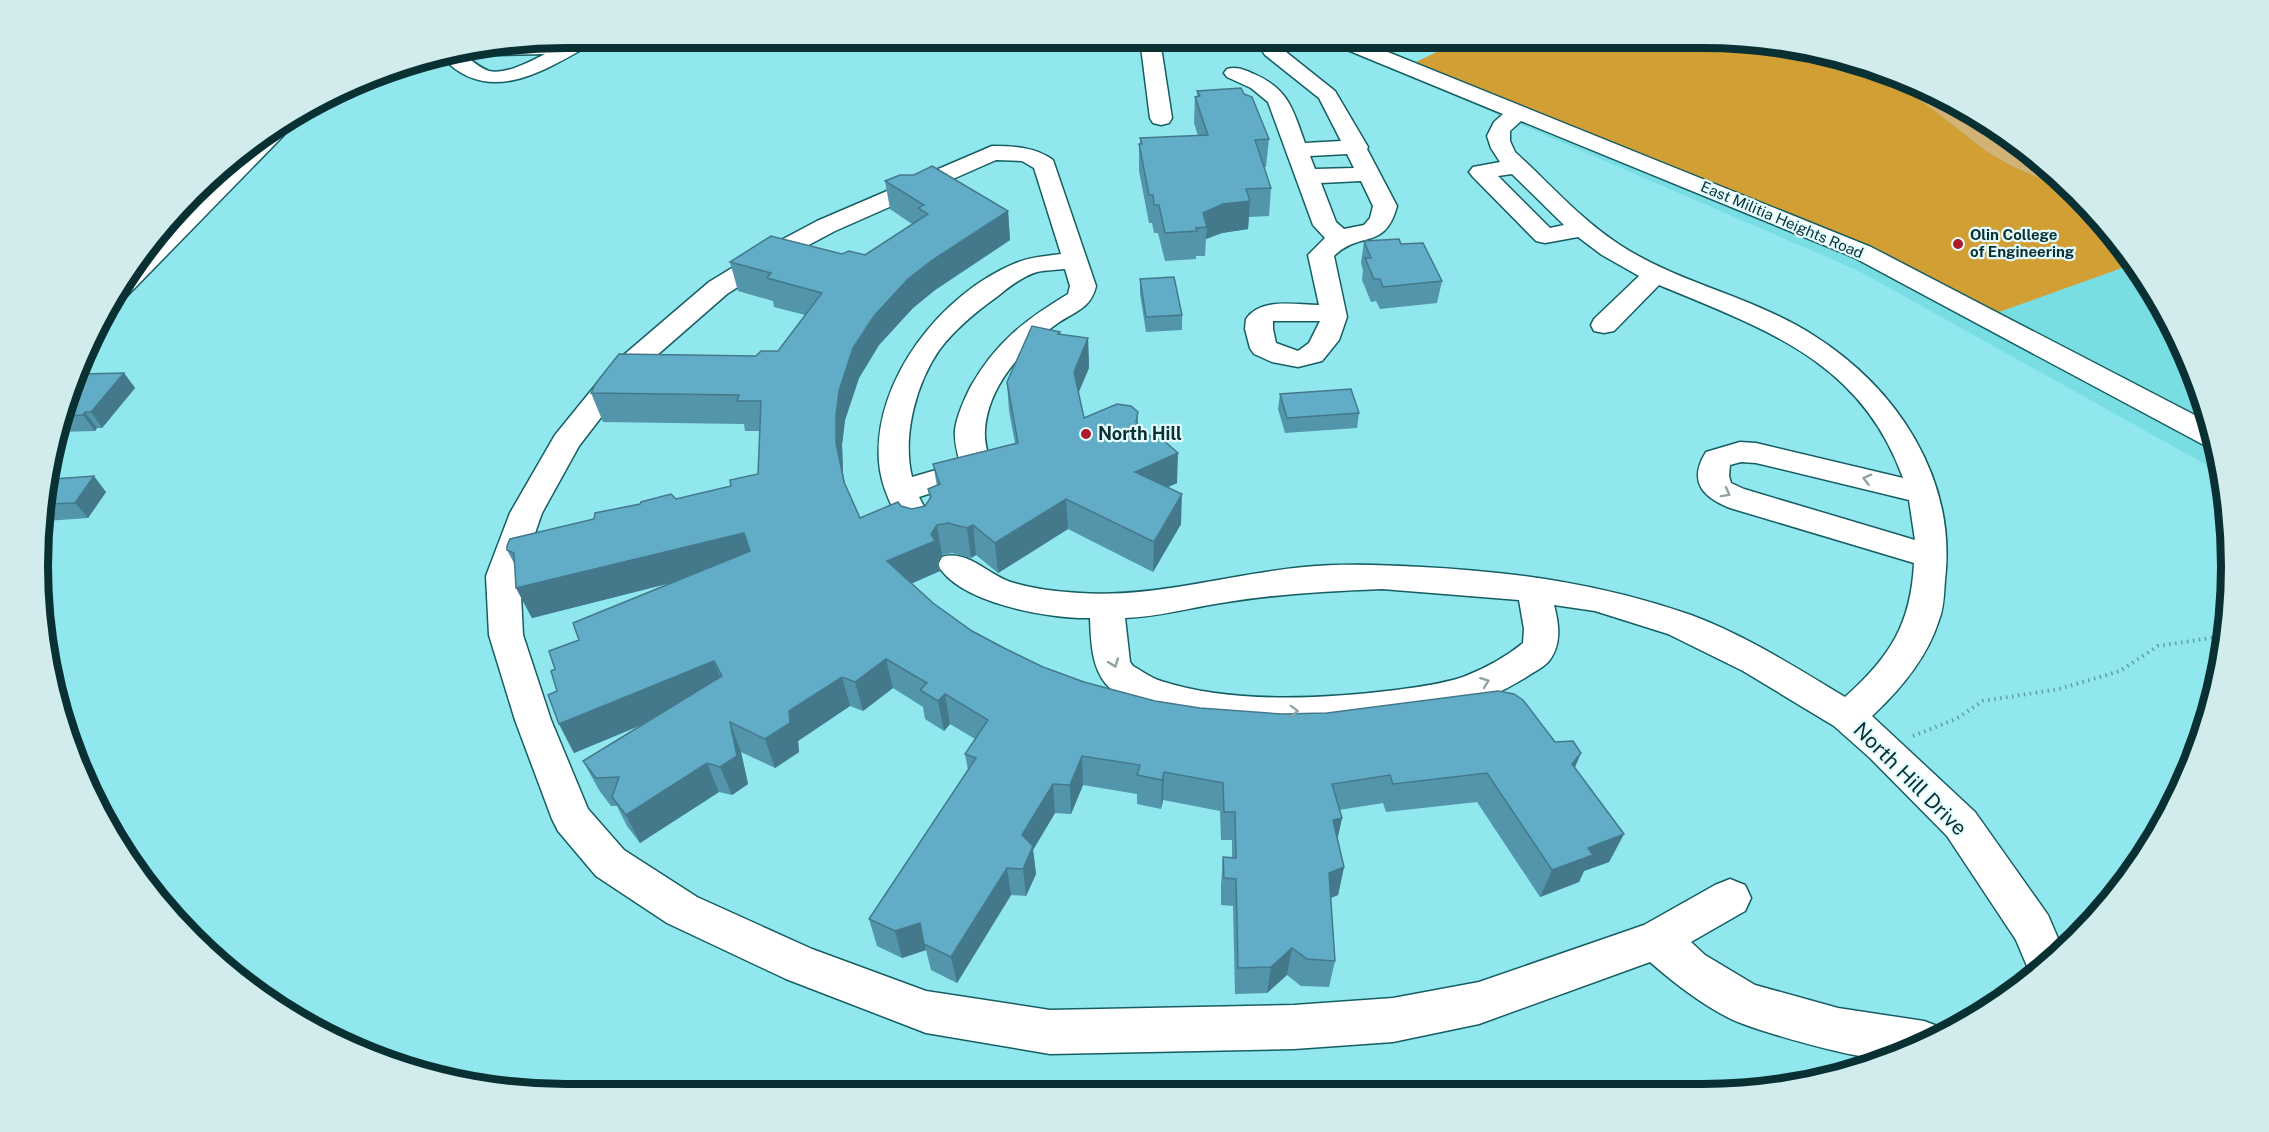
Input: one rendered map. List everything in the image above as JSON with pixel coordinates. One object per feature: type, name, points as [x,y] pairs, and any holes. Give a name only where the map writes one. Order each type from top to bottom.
[{"type":"street","points":[[549,48],[565,51]]},
{"type":"street","points":[[457,60],[471,70],[491,78],[533,68],[553,60],[570,48]]},
{"type":"street","points":[[1150,48],[1161,118]]},
{"type":"street","points":[[1277,48],[1281,59],[1328,95],[1357,147],[1385,206],[1382,221],[1368,233],[1340,238],[1321,255],[1334,313]]},
{"type":"street","name":"East Militia Heights Road","points":[[1360,48],[1862,252],[2203,432]]},
{"type":"street","points":[[1257,83],[1296,71]]},
{"type":"street","points":[[1234,73],[1257,83],[1278,100],[1325,225],[1340,238]]},
{"type":"street","points":[[1519,112],[1498,130],[1497,138],[1506,156],[1585,228],[1612,250],[1656,274],[1686,288],[1733,304],[1803,340],[1837,365],[1868,393],[1897,433],[1916,467],[1931,525],[1931,556],[1922,621],[1900,662],[1866,701],[1847,716]]},
{"type":"street","points":[[1298,150],[1357,147]]},
{"type":"street","points":[[902,491],[976,468],[969,435],[975,408],[995,366],[1007,350],[1034,327],[1080,298],[1083,286],[1045,165],[1039,159],[992,153],[826,226],[764,259],[718,288],[622,371],[566,442],[526,513],[503,576],[506,635],[533,720],[572,819],[610,863],[681,910],[801,965],[926,1012],[1050,1032],[1282,1028],[1393,1020],[1479,1003],[1656,940],[1730,898]]},
{"type":"street","points":[[148,260],[250,156]]},
{"type":"street","points":[[1307,176],[1370,174]]},
{"type":"street","points":[[918,526],[906,505],[894,463],[895,426],[924,352],[949,323],[977,299],[1023,269],[1075,260]]},
{"type":"street","points":[[1604,325],[1656,274]]},
{"type":"street","points":[[1923,493],[1756,453],[1740,452],[1717,459],[1712,477],[1715,487],[1726,495],[1931,556]]},
{"type":"street","name":"North Hill Drive","points":[[954,565],[984,586],[1014,596],[1079,606],[1140,605],[1222,590],[1306,579],[1382,577],[1457,581],[1533,589],[1596,599],[1680,625],[1756,662],[1847,716],[1883,747],[1961,824],[2033,929],[2044,956]]},
{"type":"street","points":[[1107,605],[1110,653],[1118,675],[1143,690],[1175,700],[1272,712],[1347,710],[1449,695],[1504,675],[1536,652],[1542,637],[1533,589]]},
{"type":"street","points":[[1656,940],[1690,969],[1745,1004],[1838,1030],[1910,1041]]},
{"type":"path","points":[[1883,747],[1956,720],[1983,701],[2059,689],[2120,671],[2158,646],[2216,637]]},
{"type":"shaded area","name":"Olin College of Engineering","points":[[1383,48],[1416,62],[1445,48],[1737,49],[1771,52],[1837,66],[1870,75],[1932,101],[1991,135],[2045,177],[2092,224],[2114,251],[2152,307],[2182,368],[2194,399],[2211,468],[1859,271],[1346,49]]},
{"type":"shaded area","name":"Olin College of Engineering","points":[[1445,48],[1703,48],[1771,52],[1870,75],[1896,85],[1930,107],[1985,150],[2010,165],[2052,184],[2092,224],[2126,267],[1999,312],[1880,254],[1416,62]]},
{"type":"shaded area","points":[[1888,82],[1932,101],[1991,135],[2052,184],[2010,165],[1985,150],[1930,107]]},
{"type":"building","points":[[1241,88],[1244,94],[1252,97],[1269,139],[1255,140],[1271,188],[1246,189],[1250,201],[1223,204],[1203,213],[1207,227],[1196,228],[1197,231],[1165,233],[1159,205],[1154,205],[1153,195],[1149,195],[1139,144],[1142,144],[1140,138],[1208,135],[1195,97],[1200,96],[1197,91]]},
{"type":"building","points":[[932,166],[1008,211],[931,261],[908,279],[874,316],[853,348],[839,391],[836,443],[844,482],[860,518],[898,502],[901,506],[912,509],[925,506],[931,497],[928,489],[940,484],[933,464],[1018,443],[1007,382],[1032,326],[1060,332],[1058,334],[1088,338],[1074,372],[1084,418],[1117,404],[1131,406],[1138,412],[1136,422],[1152,438],[1163,440],[1178,453],[1135,472],[1182,494],[1154,542],[1066,499],[995,543],[973,525],[967,528],[948,523],[937,525],[931,534],[935,541],[887,561],[933,603],[972,631],[1004,648],[1043,667],[1084,682],[1155,701],[1200,708],[1281,714],[1327,713],[1498,691],[1514,694],[1523,700],[1555,742],[1573,741],[1581,753],[1572,764],[1624,834],[1588,848],[1593,855],[1552,870],[1487,773],[1393,784],[1390,775],[1332,784],[1342,818],[1333,820],[1344,867],[1329,873],[1335,961],[1307,959],[1292,948],[1271,967],[1238,968],[1236,879],[1224,878],[1223,857],[1236,858],[1235,812],[1224,812],[1223,783],[1164,772],[1162,780],[1137,775],[1140,765],[1082,756],[1070,785],[1053,784],[1022,835],[1033,846],[1023,869],[1007,868],[951,957],[924,944],[920,923],[895,931],[869,919],[976,758],[965,754],[988,720],[945,694],[938,701],[920,690],[927,683],[886,659],[855,682],[842,677],[789,711],[790,723],[765,739],[730,722],[737,756],[720,767],[707,763],[626,815],[612,797],[619,777],[596,778],[583,761],[722,676],[714,661],[559,724],[548,695],[557,691],[551,671],[555,669],[549,651],[579,640],[573,623],[750,551],[744,533],[516,588],[514,553],[507,550],[510,539],[594,519],[595,513],[640,504],[671,494],[676,499],[731,486],[730,480],[758,474],[761,401],[737,401],[739,395],[591,393],[596,383],[619,354],[756,356],[761,351],[778,351],[822,293],[767,278],[771,273],[730,262],[771,236],[842,254],[849,251],[865,255],[928,214],[918,208],[924,205],[885,181],[900,175],[914,175]]},
{"type":"building","points":[[1399,239],[1401,244],[1423,243],[1442,281],[1383,287],[1380,279],[1374,279],[1365,258],[1371,258],[1364,241]]},
{"type":"building","points":[[1174,277],[1182,315],[1146,317],[1140,279]]},
{"type":"building","points":[[124,373],[91,412],[70,416],[75,399],[85,374]]},
{"type":"building","points":[[1351,389],[1359,413],[1287,418],[1280,394]]},
{"type":"building","points":[[94,476],[75,503],[51,504],[55,479]]},
{"type":"place","name":"Olin College of Engineering","points":[[1958,244]]},
{"type":"place","name":"North Hill","points":[[1086,434]]}]
